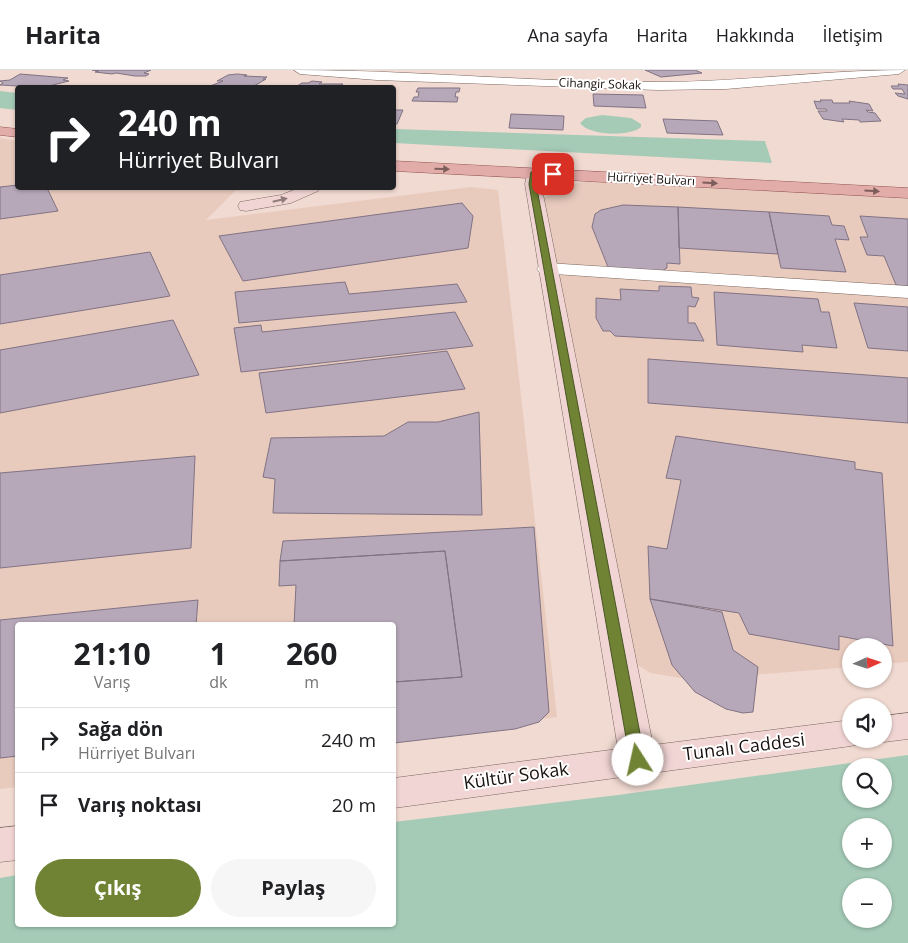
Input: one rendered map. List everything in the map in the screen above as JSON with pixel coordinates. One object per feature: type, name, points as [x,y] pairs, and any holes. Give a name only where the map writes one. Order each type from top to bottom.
[{"type":"main road","points":[[0,131],[15,133]]},
{"type":"main road","name":"Hürriyet Bulvarı","points":[[396,152],[536,166],[908,193]]},
{"type":"main road","name":"Hürriyet Bulvarı","points":[[396,166],[536,166]]},
{"type":"street","name":"Cihangir Sokak","points":[[300,70],[434,79],[658,86],[709,85],[900,70]]},
{"type":"street","points":[[709,85],[710,70]]},
{"type":"street","points":[[536,166],[532,184],[638,760]]},
{"type":"street","points":[[258,190],[246,206],[285,199],[307,190]]},
{"type":"street","points":[[547,269],[908,292]]},
{"type":"street","points":[[892,728],[908,726]]},
{"type":"street","name":"Tunalı Caddesi","points":[[638,760],[842,734]]},
{"type":"street","name":"Kültür Sokak","points":[[396,793],[638,760]]},
{"type":"street","points":[[0,845],[15,843]]},
{"type":"shaded area","points":[[0,138],[15,141],[15,190],[236,190],[206,220],[471,187],[498,190],[557,717],[396,738],[396,622],[15,622],[15,787],[0,789]]},
{"type":"shaded area","points":[[588,181],[908,198],[908,662],[892,663],[892,638],[842,638],[842,668],[692,680],[651,673],[627,659],[544,198],[561,187]]},
{"type":"green space","points":[[0,91],[15,93],[15,110],[0,108]]},
{"type":"green space","points":[[602,115],[631,118],[641,124],[641,127],[628,132],[610,134],[592,131],[580,123],[586,118]]},
{"type":"green space","points":[[396,129],[765,141],[772,163],[396,143]]},
{"type":"green space","points":[[908,755],[908,943],[0,943],[0,878],[15,875],[15,927],[396,927],[396,822],[618,795],[842,764],[842,808],[892,808],[892,758],[886,758]]},
{"type":"building","points":[[92,70],[151,70],[144,73],[149,74],[146,76],[135,76],[95,72],[99,71]]},
{"type":"building","points":[[645,70],[695,70],[702,73],[661,77]]},
{"type":"building","points":[[20,74],[68,78],[63,80],[69,81],[53,85],[0,85],[3,83],[0,81],[10,80]]},
{"type":"building","points":[[228,75],[267,77],[256,85],[213,85],[223,81],[217,81]]},
{"type":"building","points":[[312,81],[322,82],[319,84],[343,84],[299,85]]},
{"type":"building","points":[[898,84],[908,85],[908,99],[895,93],[905,94],[902,89],[893,89],[891,86],[899,86]]},
{"type":"building","points":[[418,88],[460,88],[459,92],[456,92],[457,102],[412,101],[414,97],[418,97],[419,92],[416,92]]},
{"type":"building","points":[[593,94],[643,95],[646,108],[594,106]]},
{"type":"building","points":[[820,100],[832,100],[833,103],[850,103],[849,101],[869,104],[873,111],[866,110],[875,113],[881,121],[860,122],[859,120],[842,119],[844,122],[823,119],[818,111],[827,111],[826,109],[817,109],[814,101],[821,102]]},
{"type":"building","points":[[396,110],[403,110],[397,124]]},
{"type":"building","points":[[511,114],[564,116],[563,130],[509,128]]},
{"type":"building","points":[[663,119],[717,121],[723,135],[667,133]]},
{"type":"building","points":[[15,185],[15,190],[48,190],[58,211],[0,219],[0,187]]},
{"type":"building","points":[[462,203],[473,216],[468,248],[243,281],[219,236]]},
{"type":"building","points":[[623,205],[678,207],[680,264],[667,263],[667,268],[658,273],[611,269],[608,267],[592,227],[595,214],[601,210]]},
{"type":"building","points":[[678,207],[769,212],[778,254],[679,248]]},
{"type":"building","points":[[769,212],[829,216],[832,225],[844,226],[849,240],[835,239],[846,272],[781,268]]},
{"type":"building","points":[[860,216],[908,219],[908,286],[896,285],[884,256],[867,255],[860,237],[868,237]]},
{"type":"building","points":[[150,252],[170,296],[0,324],[0,275]]},
{"type":"building","points":[[345,282],[349,294],[457,284],[467,302],[239,323],[235,292]]},
{"type":"building","points":[[659,286],[691,287],[692,297],[699,298],[695,307],[688,306],[688,323],[695,323],[704,341],[615,336],[610,331],[603,331],[596,318],[596,298],[621,300],[620,289],[659,291]]},
{"type":"building","points":[[714,292],[818,299],[821,312],[829,312],[837,348],[802,345],[803,352],[717,345]]},
{"type":"building","points":[[854,303],[908,307],[908,351],[868,348]]},
{"type":"building","points":[[455,312],[473,346],[241,372],[234,328],[261,325],[262,332]]},
{"type":"building","points":[[173,320],[199,375],[0,413],[0,350]]},
{"type":"building","points":[[447,351],[465,389],[266,413],[259,373]]},
{"type":"building","points":[[648,359],[908,378],[908,423],[648,403]]},
{"type":"building","points":[[479,412],[482,515],[273,513],[275,479],[263,477],[271,438],[384,436],[408,422],[438,422]]},
{"type":"building","points":[[676,436],[855,462],[855,469],[882,473],[893,646],[892,638],[850,638],[839,636],[839,650],[749,634],[739,613],[650,599],[648,546],[667,549],[681,480],[666,478]]},
{"type":"building","points":[[195,456],[191,548],[0,568],[0,473]]},
{"type":"building","points":[[534,527],[549,712],[539,722],[515,729],[396,743],[396,682],[462,677],[445,551],[280,561],[283,541]]},
{"type":"building","points":[[445,551],[462,677],[396,682],[396,622],[294,622],[296,585],[279,586],[280,561]]},
{"type":"building","points":[[650,599],[722,612],[733,650],[758,667],[753,712],[743,713],[726,709],[695,692],[672,665]]},
{"type":"building","points":[[198,600],[196,622],[15,622],[15,756],[0,758],[0,620]]},
{"type":"route","points":[[553,174],[534,173],[532,184],[638,760]]}]
